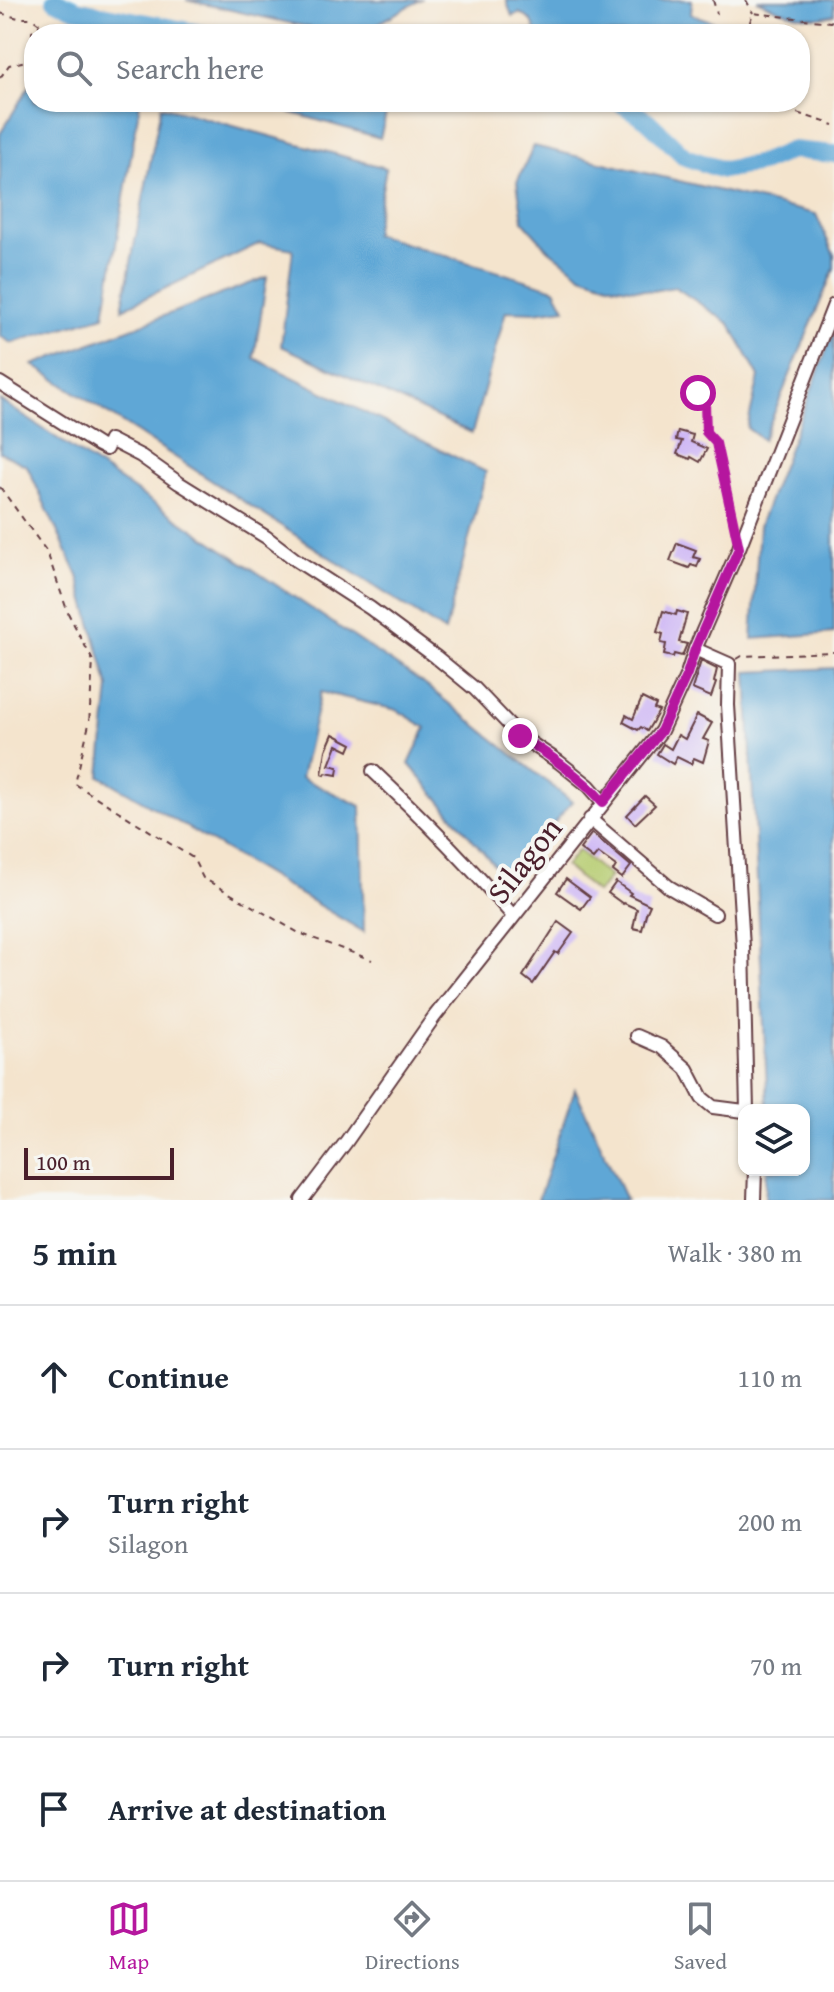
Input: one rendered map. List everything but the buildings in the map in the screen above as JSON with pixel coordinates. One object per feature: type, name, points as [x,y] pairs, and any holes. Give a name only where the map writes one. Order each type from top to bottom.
[{"type":"street","name":"Silagon","points":[[302,1200],[434,1017],[661,731],[739,548],[834,305]]},
{"type":"street","points":[[0,383],[98,445],[106,449],[110,440],[141,456],[370,608],[475,689],[520,736],[559,762],[589,786],[603,802]]},
{"type":"street","points":[[695,649],[729,664],[728,705],[743,947],[746,1104]]},
{"type":"street","points":[[373,771],[425,819],[513,916]]},
{"type":"street","points":[[590,819],[669,887],[715,914]]},
{"type":"street","points":[[637,1036],[662,1047],[687,1069],[702,1098],[713,1107],[738,1110]]},
{"type":"street","points":[[754,1200],[755,1176]]},
{"type":"path","points":[[713,0],[717,14]]},
{"type":"path","points":[[746,0],[753,13],[749,24]]},
{"type":"path","points":[[0,13],[31,18],[40,24]]},
{"type":"path","points":[[753,13],[834,20]]},
{"type":"path","points":[[0,78],[9,65],[24,61]]},
{"type":"path","points":[[794,112],[834,125]]},
{"type":"path","points":[[698,393],[705,403],[706,432],[716,443],[739,548]]},
{"type":"path","points":[[0,487],[47,552],[68,613],[93,661],[89,724],[75,784],[193,858],[203,878],[299,933],[372,960]]},
{"type":"path","points":[[729,664],[742,656],[834,652]]},
{"type":"green space","points":[[578,850],[610,877],[597,893],[565,866]]},
{"type":"water","points":[[186,0],[420,0],[377,24],[294,24]]},
{"type":"water","points":[[506,0],[692,0],[691,14],[717,24],[533,24],[520,13],[512,16]]},
{"type":"water","points":[[757,0],[834,0],[834,14],[805,16],[785,12]]},
{"type":"water","points":[[24,94],[24,112],[138,112],[104,316],[11,343],[0,336],[0,134]]},
{"type":"water","points":[[160,112],[183,112],[386,168],[374,234],[555,289],[565,308],[535,312],[506,311],[472,433],[281,346],[293,249],[260,243],[122,309]]},
{"type":"water","points":[[289,112],[386,112],[380,138]]},
{"type":"water","points":[[534,146],[816,214],[834,255],[834,269],[763,440],[747,428],[759,377],[730,324],[675,287],[652,291],[615,286],[581,275],[548,249],[523,221],[517,182]]},
{"type":"water","points":[[267,277],[254,358],[486,472],[445,632],[33,365]]},
{"type":"water","points":[[834,331],[834,633],[752,639],[759,526]]},
{"type":"water","points":[[0,400],[427,686],[572,802],[506,879],[409,764],[426,728],[397,710],[321,692],[301,778],[361,806],[364,932],[100,776],[109,687],[78,576],[27,466],[0,452]]},
{"type":"water","points":[[834,668],[834,1200],[765,1200],[767,1176],[810,1176],[810,1104],[768,1104],[747,672]]},
{"type":"water","points":[[575,1089],[626,1200],[538,1200]]},
{"type":"waterway","points":[[55,0],[75,9],[153,24]]},
{"type":"waterway","points":[[634,112],[648,121],[685,157],[723,170],[761,163],[792,150],[834,154]]},
{"type":"route","points":[[520,736],[559,762],[589,786],[603,802],[661,731],[739,548],[716,443],[706,432],[705,403],[698,393]]}]
